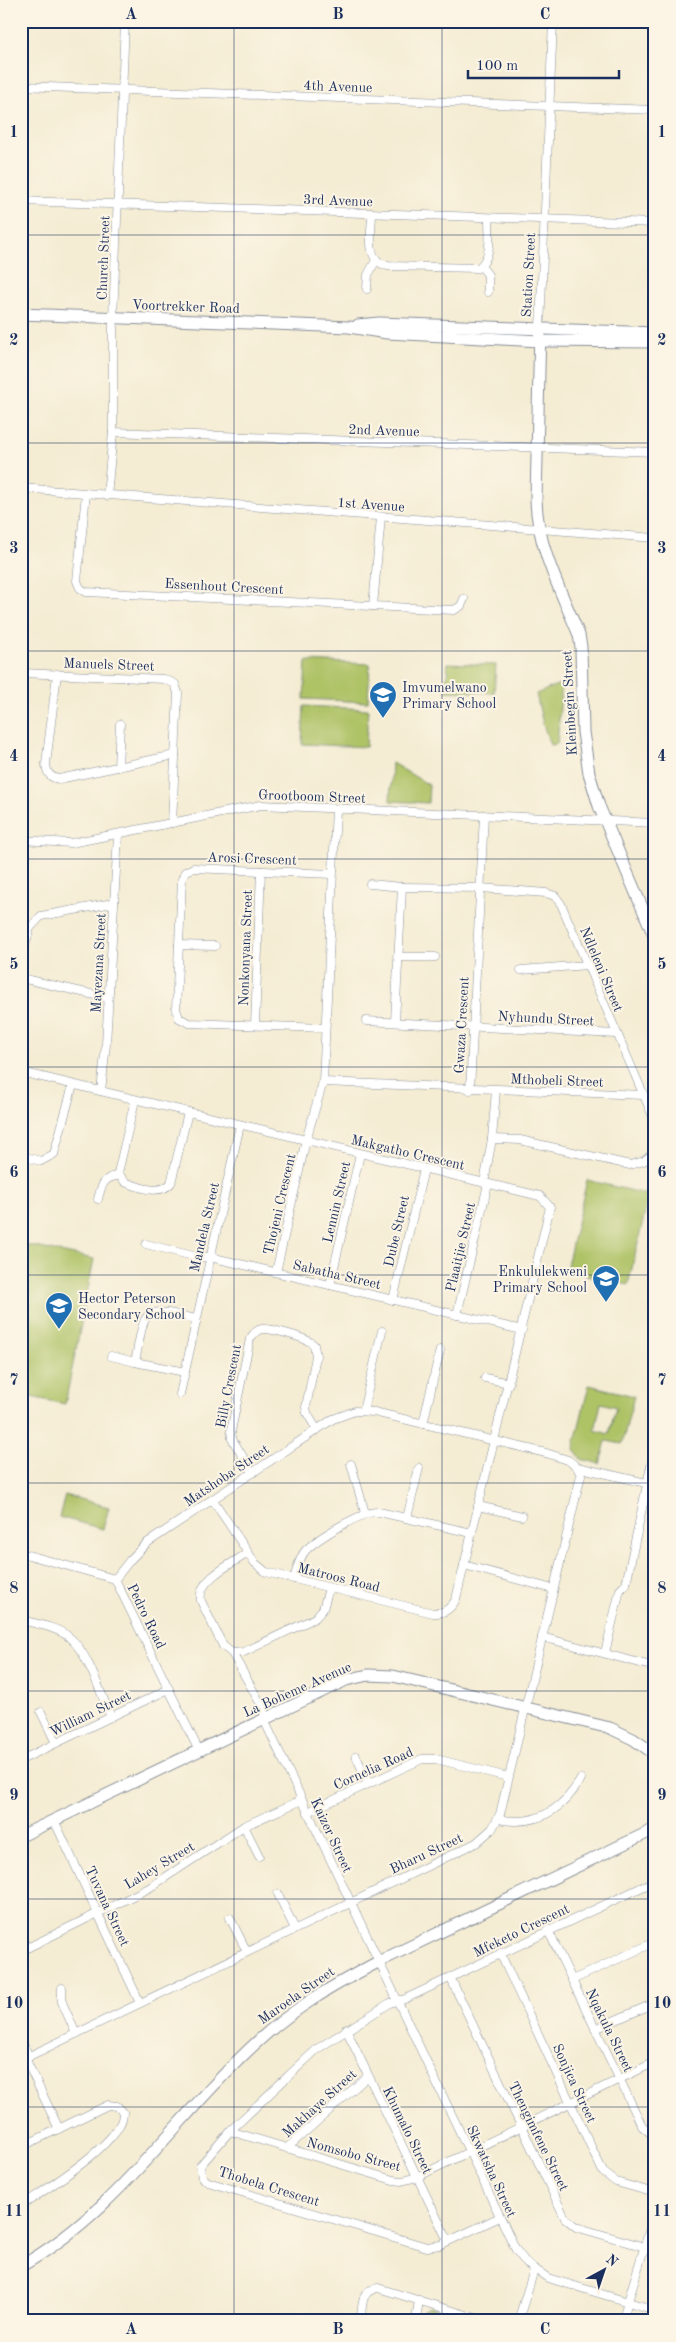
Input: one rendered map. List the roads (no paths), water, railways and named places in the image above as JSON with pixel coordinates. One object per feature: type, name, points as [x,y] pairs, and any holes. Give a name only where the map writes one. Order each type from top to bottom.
[{"type":"street","name":"Church Street","points":[[107,496],[112,432],[113,318],[125,21]]},
{"type":"street","name":"Station Street","points":[[539,529],[536,499],[540,328],[553,21]]},
{"type":"street","name":"4th Avenue","points":[[21,86],[655,110]]},
{"type":"street","name":"3rd Avenue","points":[[21,201],[655,223]]},
{"type":"street","points":[[372,214],[371,252],[376,260],[388,266],[471,269],[481,266],[488,255],[489,218]]},
{"type":"street","points":[[367,289],[368,275],[376,260]]},
{"type":"street","points":[[481,266],[488,275],[488,292]]},
{"type":"street","name":"Voortrekker Road","points":[[21,314],[349,327],[387,333],[540,341],[655,342]]},
{"type":"street","name":"Voortrekker Road","points":[[349,327],[379,323],[655,333]]},
{"type":"street","name":"2nd Avenue","points":[[112,432],[655,452]]},
{"type":"street","points":[[21,493],[22,488]]},
{"type":"street","name":"1st Avenue","points":[[22,488],[655,538]]},
{"type":"street","name":"Essenhout Crescent","points":[[86,494],[77,581],[80,588],[86,592],[457,609],[461,606],[464,599]]},
{"type":"street","points":[[373,606],[382,517]]},
{"type":"street","name":"Kleinbegin Street","points":[[539,529],[546,554],[580,641],[585,753],[594,791],[655,938]]},
{"type":"street","name":"Manuels Street","points":[[21,673],[164,679],[172,681],[178,693],[172,823]]},
{"type":"street","points":[[57,674],[46,764],[49,774],[59,779],[175,755]]},
{"type":"street","points":[[118,766],[120,724]]},
{"type":"street","name":"Grootboom Street","points":[[21,840],[70,844],[261,805],[620,823],[655,823]]},
{"type":"street","points":[[306,1140],[323,1082],[336,809]]},
{"type":"street","name":"Gwaza Crescent","points":[[323,1082],[470,1090],[484,815]]},
{"type":"street","name":"Mayezana Street","points":[[101,1091],[106,1044],[118,835]]},
{"type":"street","name":"Arosi Crescent","points":[[325,1028],[189,1022],[180,1018],[176,1009],[182,879],[185,872],[193,868],[332,874]]},
{"type":"street","name":"Nonkonyana Street","points":[[255,1025],[261,871]]},
{"type":"street","points":[[370,884],[402,887],[480,888]]},
{"type":"street","points":[[395,1022],[402,887]]},
{"type":"street","name":"Ndleleni Street","points":[[480,888],[546,893],[555,896],[561,904],[655,1121]]},
{"type":"street","points":[[21,958],[30,928],[41,916],[113,903]]},
{"type":"street","points":[[179,945],[215,946]]},
{"type":"street","points":[[397,957],[435,957]]},
{"type":"street","points":[[521,970],[588,965]]},
{"type":"street","points":[[21,978],[108,998]]},
{"type":"street","name":"Nyhundu Street","points":[[366,1020],[616,1034]]},
{"type":"street","name":"Makgatho Crescent","points":[[21,1072],[540,1196],[550,1208],[494,1441]]},
{"type":"street","points":[[21,1156],[41,1161],[54,1154],[72,1085]]},
{"type":"street","name":"Mthobeli Street","points":[[470,1090],[644,1095]]},
{"type":"street","name":"Plaaitjie Street","points":[[457,1315],[486,1184],[496,1090]]},
{"type":"street","points":[[119,1176],[135,1100]]},
{"type":"street","points":[[119,1176],[127,1183],[154,1190],[162,1190],[168,1186],[172,1179],[188,1112]]},
{"type":"street","name":"Mandela Street","points":[[180,1394],[240,1125]]},
{"type":"street","points":[[492,1139],[520,1140],[630,1165],[644,1162],[655,1152]]},
{"type":"street","name":"Thojeni Crescent","points":[[276,1272],[306,1140]]},
{"type":"street","name":"Lennin Street","points":[[330,1285],[360,1154]]},
{"type":"street","name":"Dube Street","points":[[393,1300],[424,1169]]},
{"type":"street","points":[[98,1199],[102,1185],[106,1180],[119,1176]]},
{"type":"street","name":"Sabatha Street","points":[[146,1244],[276,1272],[522,1330]]},
{"type":"street","points":[[135,1362],[143,1322],[148,1314],[160,1311],[196,1319]]},
{"type":"street","name":"Billy Crescent","points":[[253,1473],[232,1439],[230,1431],[250,1339],[258,1330],[267,1329],[305,1339],[314,1345],[316,1356],[306,1407],[316,1430]]},
{"type":"street","points":[[363,1411],[382,1331]]},
{"type":"street","points":[[423,1424],[440,1350]]},
{"type":"street","points":[[111,1356],[185,1372]]},
{"type":"street","points":[[485,1378],[509,1383]]},
{"type":"street","name":"Matshoba Street","points":[[115,1579],[147,1543],[316,1430],[340,1416],[363,1411],[563,1458],[577,1467],[655,1485]]},
{"type":"street","name":"Matroos Road","points":[[212,1500],[248,1553],[262,1570],[329,1588],[438,1613],[447,1610],[454,1603],[494,1441]]},
{"type":"street","points":[[605,1653],[620,1590],[626,1584],[655,1447]]},
{"type":"street","points":[[351,1464],[365,1512]]},
{"type":"street","name":"Bharu Street","points":[[25,2059],[476,1843],[489,1834],[498,1819],[581,1475],[577,1467]]},
{"type":"street","points":[[407,1518],[419,1468]]},
{"type":"street","points":[[478,1506],[522,1516]]},
{"type":"street","points":[[294,1579],[302,1558],[309,1547],[365,1512],[374,1511],[472,1532]]},
{"type":"street","name":"Pedro Road","points":[[21,1553],[115,1579],[199,1751]]},
{"type":"street","name":"Kaizer Street","points":[[248,1553],[206,1582],[200,1594],[201,1601],[223,1646],[232,1653],[266,1719],[267,1726],[378,1962]]},
{"type":"street","points":[[464,1565],[553,1588]]},
{"type":"street","points":[[232,1653],[244,1652],[315,1618],[323,1609],[329,1588]]},
{"type":"street","points":[[21,1620],[58,1631],[70,1638],[85,1659],[111,1717]]},
{"type":"street","points":[[542,1637],[655,1667]]},
{"type":"street","name":"La Boheme Avenue","points":[[21,1836],[346,1680],[376,1674],[393,1676],[610,1728],[652,1749]]},
{"type":"street","name":"William Street","points":[[21,1760],[169,1689]]},
{"type":"street","points":[[41,1712],[56,1744]]},
{"type":"street","points":[[356,1756],[368,1783]]},
{"type":"street","name":"Cornelia Road","points":[[308,1812],[422,1759],[436,1759],[508,1777]]},
{"type":"street","points":[[498,1819],[517,1822],[537,1818],[567,1800],[581,1780]]},
{"type":"street","name":"Lahey Street","points":[[21,1936],[24,1949],[149,1888],[244,1826],[302,1800]]},
{"type":"street","name":"Tuvana Street","points":[[54,1820],[140,2003]]},
{"type":"street","points":[[244,1826],[259,1856]]},
{"type":"street","name":"Maroela Street","points":[[21,2266],[60,2241],[108,2200],[245,2054],[266,2034],[323,1992],[378,1962],[652,1832]]},
{"type":"street","name":"Mfeketo Crescent","points":[[397,2001],[655,1881]]},
{"type":"street","points":[[278,1894],[295,1929]]},
{"type":"street","points":[[230,1918],[247,1952]]},
{"type":"street","name":"Nqakula Street","points":[[548,1930],[642,2126],[655,2137]]},
{"type":"street","points":[[572,1980],[655,1942]]},
{"type":"street","name":"Sonjica Street","points":[[500,1953],[606,2176],[616,2182],[655,2193]]},
{"type":"street","name":"Skwatsha Street","points":[[378,1962],[516,2250],[534,2270],[555,2281],[655,2310]]},
{"type":"street","name":"Thengimfene Street","points":[[450,1978],[568,2222],[580,2229],[655,2250]]},
{"type":"street","points":[[62,1988],[62,2002],[76,2034]]},
{"type":"street","name":"Thobela Crescent","points":[[397,2001],[329,2039],[304,2059],[230,2131],[201,2163],[200,2173],[204,2180],[427,2247],[437,2246],[500,2217]]},
{"type":"street","points":[[595,2029],[655,2003]]},
{"type":"street","name":"Khumalo Street","points":[[346,2030],[448,2241]]},
{"type":"street","points":[[21,2040],[25,2059],[59,2129]]},
{"type":"street","name":"Nomsobo Street","points":[[230,2131],[397,2181],[417,2177],[655,2062]]},
{"type":"street","name":"Makhaye Street","points":[[287,2148],[368,2076]]},
{"type":"street","points":[[21,2147],[108,2105],[118,2106],[123,2112],[123,2119],[119,2126],[93,2155],[21,2206]]},
{"type":"street","points":[[622,2321],[655,2212]]},
{"type":"street","points":[[518,2321],[534,2270]]},
{"type":"street","points":[[361,2321],[363,2299],[371,2289],[381,2289],[419,2300],[459,2317],[486,2321]]},
{"type":"street","points":[[416,2321],[419,2300]]},
{"type":"place","name":"Imvumelwano Primary School","points":[[383,719]]},
{"type":"place","name":"Enkululekweni Primary School","points":[[606,1303]]},
{"type":"place","name":"Hector Peterson Secondary School","points":[[59,1330]]}]
